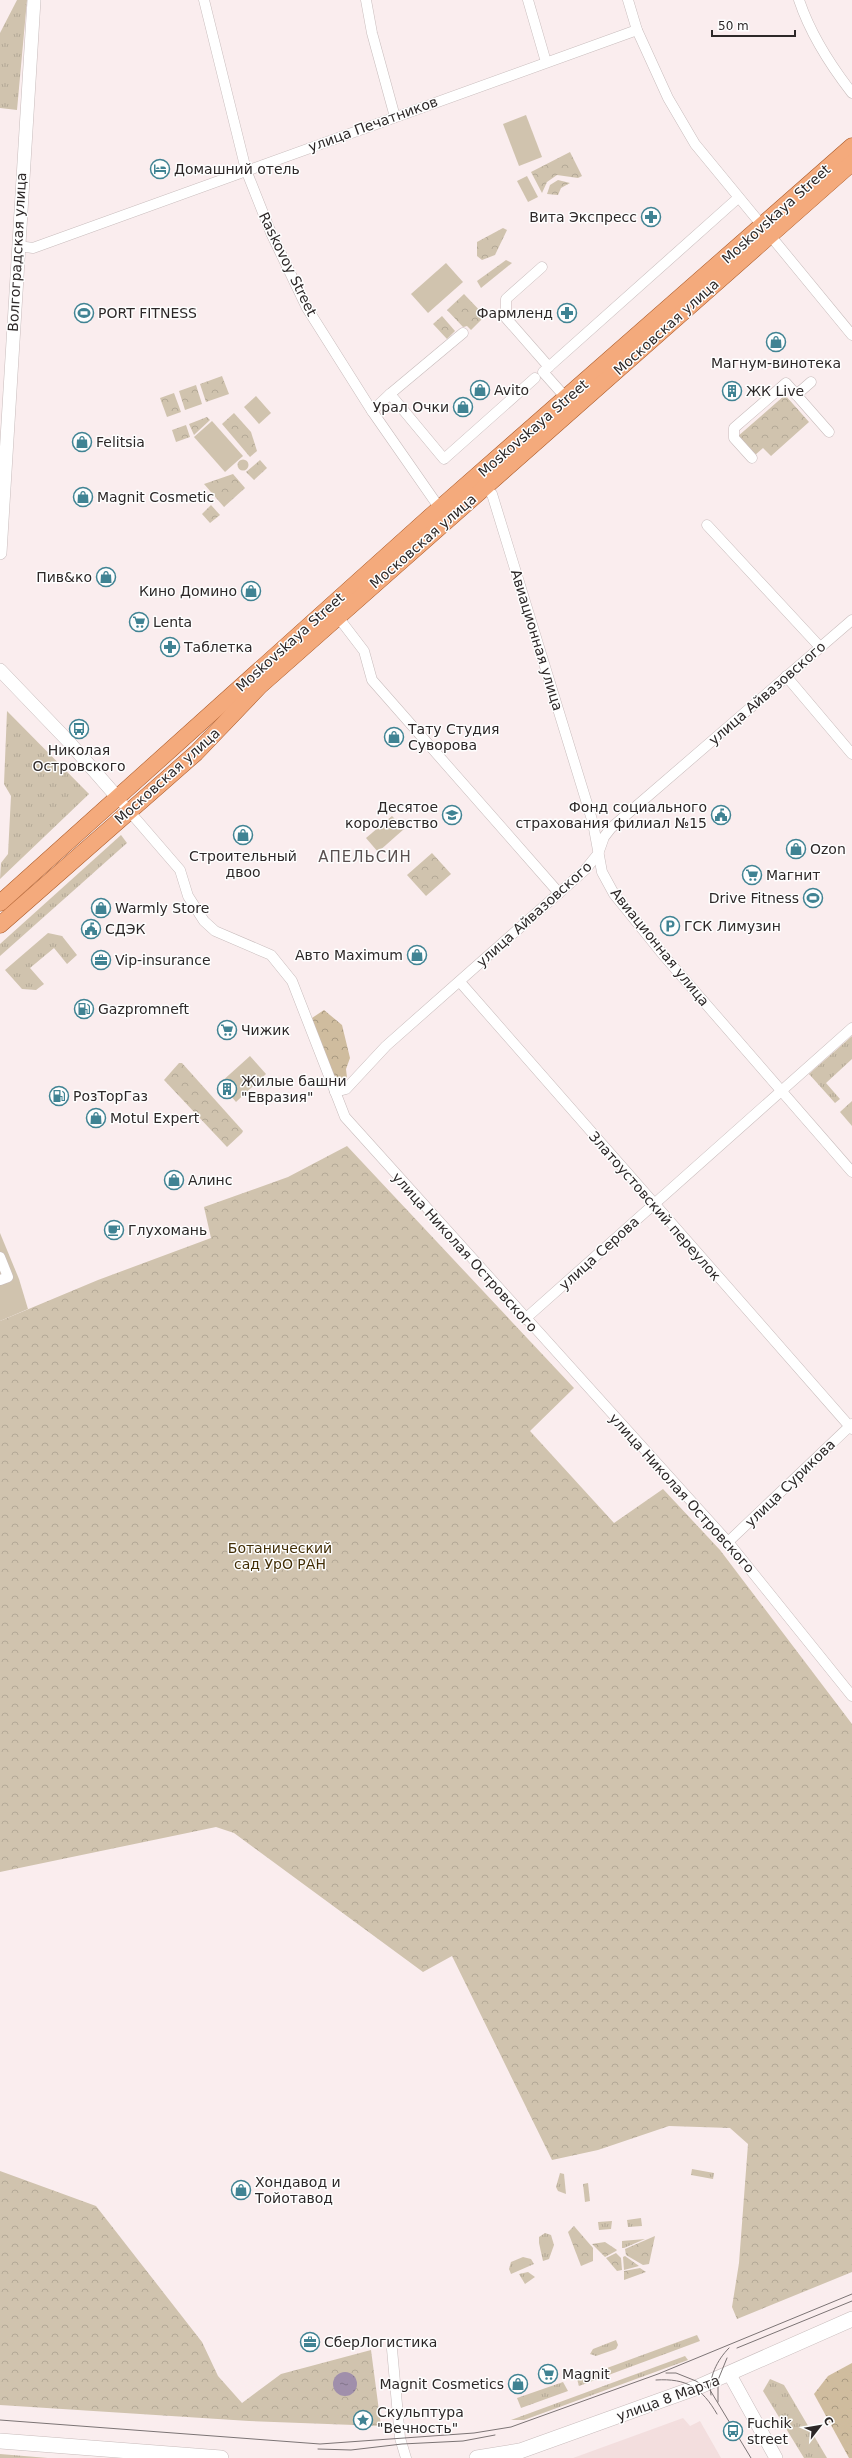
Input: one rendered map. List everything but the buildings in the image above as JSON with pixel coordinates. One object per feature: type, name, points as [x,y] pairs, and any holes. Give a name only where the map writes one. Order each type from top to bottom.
[{"type":"main road","name":"Moskovskaya Street","points":[[0,904],[117,797],[479,484],[567,399],[767,230],[852,146]]},
{"type":"main road","name":"Московская улица","points":[[479,484],[767,230],[852,163]]},
{"type":"main road","name":"Московская улица","points":[[0,925],[129,810],[196,753],[244,701],[338,617],[444,514]]},
{"type":"main road","name":"улица 8 Марта","points":[[477,2458],[520,2451],[730,2375],[852,2319]]},
{"type":"main road","points":[[0,2441],[221,2458]]},
{"type":"street","name":"Волгоградская улица","points":[[0,553],[34,0]]},
{"type":"street","name":"Raskovoy Street","points":[[204,0],[213,45],[246,170],[271,233],[304,303],[372,411],[444,514]]},
{"type":"street","points":[[366,0],[372,33],[395,117]]},
{"type":"street","points":[[528,0],[546,62]]},
{"type":"street","points":[[628,0],[637,30],[668,98],[695,144],[852,335]]},
{"type":"street","points":[[799,0],[804,17],[839,77],[852,93]]},
{"type":"street","name":"улица Печатников","points":[[18,246],[33,248],[637,30]]},
{"type":"street","points":[[567,399],[543,372],[738,198]]},
{"type":"street","points":[[542,266],[506,299],[506,318],[530,348],[549,367]]},
{"type":"street","points":[[372,411],[463,333]]},
{"type":"street","points":[[390,394],[444,459],[535,378]]},
{"type":"street","points":[[796,395],[810,382]]},
{"type":"street","points":[[752,458],[734,438],[734,428],[786,383],[829,432]]},
{"type":"street","name":"Авиационная улица","points":[[479,484],[492,494],[593,823],[598,854],[606,881],[627,911],[852,1172]]},
{"type":"street","points":[[707,525],[820,647]]},
{"type":"street","points":[[338,617],[364,651],[372,680],[559,893]]},
{"type":"street","name":"улица Айвазовского","points":[[335,1092],[346,1089],[386,1046],[585,870],[598,854],[604,837],[611,828],[852,620]]},
{"type":"street","points":[[0,670],[69,742],[117,797]]},
{"type":"street","points":[[786,676],[852,754]]},
{"type":"street","name":"улица Николая Островского","points":[[117,797],[180,870],[188,896],[204,921],[215,931],[271,955],[292,981],[345,1117],[525,1319],[728,1542],[852,1696]]},
{"type":"street","name":"Златоустовский переулок","points":[[460,982],[653,1204],[851,1427]]},
{"type":"street","name":"улица Серова","points":[[525,1319],[780,1090],[852,1028]]},
{"type":"street","points":[[0,1257],[8,1277],[0,1280]]},
{"type":"street","name":"улица Сурикова","points":[[728,1542],[851,1427]]},
{"type":"street","points":[[392,2350],[400,2438],[406,2458]]},
{"type":"street","points":[[730,2375],[776,2458]]},
{"type":"shaded area","points":[[683,2418],[690,2426],[700,2421],[721,2458],[573,2458]]},
{"type":"green space","points":[[17,0],[27,0],[17,110],[0,108],[0,33]]},
{"type":"green space","points":[[526,115],[542,157],[519,166],[503,124]]},
{"type":"green space","points":[[570,152],[582,176],[578,178],[557,175],[547,182],[542,193],[531,172]]},
{"type":"green space","points":[[527,176],[538,197],[528,202],[517,181]]},
{"type":"green space","points":[[558,180],[570,183],[561,188],[558,195],[547,194],[550,185]]},
{"type":"green space","points":[[503,228],[507,230],[495,255],[482,260],[477,256],[477,242]]},
{"type":"green space","points":[[506,260],[512,263],[481,288],[477,281]]},
{"type":"green space","points":[[446,263],[463,282],[428,313],[411,294]]},
{"type":"green space","points":[[464,294],[485,316],[471,330],[467,326],[463,327],[447,310]]},
{"type":"green space","points":[[442,316],[455,331],[447,339],[433,324]]},
{"type":"green space","points":[[222,376],[229,394],[206,402],[200,384]]},
{"type":"green space","points":[[196,385],[202,404],[185,410],[179,391]]},
{"type":"green space","points":[[174,393],[181,412],[167,417],[160,398]]},
{"type":"green space","points":[[785,395],[809,422],[771,456],[763,448],[754,456],[737,437]]},
{"type":"green space","points":[[256,396],[271,413],[259,424],[244,407]]},
{"type":"green space","points":[[234,413],[251,432],[257,451],[250,457],[222,424]]},
{"type":"green space","points":[[207,417],[210,420],[194,435],[189,424]]},
{"type":"green space","points":[[212,421],[243,456],[225,472],[194,437]]},
{"type":"green space","points":[[186,425],[190,437],[176,442],[172,430]]},
{"type":"green space","points":[[243,459],[247,461],[249,465],[247,469],[243,471],[239,469],[237,465],[239,461]]},
{"type":"green space","points":[[260,460],[267,468],[254,480],[246,472]]},
{"type":"green space","points":[[233,474],[245,488],[224,507],[204,484]]},
{"type":"green space","points":[[211,505],[220,515],[210,523],[202,514]]},
{"type":"green space","points":[[7,711],[89,794],[0,879],[1,863],[8,854],[11,796],[4,784]]},
{"type":"green space","points":[[392,816],[404,829],[378,852],[366,838]]},
{"type":"green space","points":[[121,835],[127,843],[0,956],[0,944]]},
{"type":"green space","points":[[432,853],[451,874],[426,896],[407,875]]},
{"type":"green space","points":[[48,933],[62,936],[77,955],[67,964],[54,948],[30,968],[44,984],[36,990],[22,989],[5,970]]},
{"type":"green space","points":[[324,1010],[342,1025],[350,1058],[346,1069],[347,1078],[341,1081],[331,1072],[312,1018]]},
{"type":"green space","points":[[852,1036],[852,1059],[826,1083],[840,1099],[835,1103],[809,1074]]},
{"type":"green space","points":[[250,1056],[266,1074],[236,1102],[220,1083]]},
{"type":"green space","points":[[179,1063],[182,1063],[243,1131],[227,1147],[164,1080]]},
{"type":"green space","points":[[852,1101],[852,1126],[840,1112]]},
{"type":"green space","name":"Ботанический сад УрО РАН","points":[[347,1146],[574,1388],[530,1431],[614,1523],[663,1489],[720,1550],[852,1724],[852,2272],[737,2319],[732,2307],[739,2263],[748,2144],[730,2128],[669,2126],[598,2150],[552,2160],[452,1956],[423,1972],[234,1833],[216,1827],[0,1872],[0,1321],[98,1280],[211,1238],[204,1207],[288,1177]]},
{"type":"green space","points":[[0,1233],[19,1279],[28,1309],[0,1321]]},
{"type":"green space","points":[[692,2169],[714,2173],[713,2179],[691,2175]]},
{"type":"green space","points":[[0,2171],[96,2206],[202,2342],[218,2376],[242,2403],[281,2374],[371,2350],[381,2426],[249,2421],[0,2405]]},
{"type":"green space","points":[[560,2173],[564,2174],[566,2194],[558,2191],[556,2187]]},
{"type":"green space","points":[[588,2183],[590,2201],[585,2202],[583,2184]]},
{"type":"green space","points":[[641,2218],[642,2226],[628,2227],[627,2220]]},
{"type":"green space","points":[[612,2221],[611,2229],[599,2230],[598,2222]]},
{"type":"green space","points":[[574,2226],[593,2248],[593,2261],[581,2266],[568,2232]]},
{"type":"green space","points":[[545,2233],[551,2235],[554,2245],[549,2259],[543,2261],[539,2237]]},
{"type":"green space","points":[[655,2236],[649,2264],[643,2265],[626,2255],[625,2249]]},
{"type":"green space","points":[[645,2239],[624,2248],[622,2248],[622,2241]]},
{"type":"green space","points":[[605,2242],[617,2250],[605,2257],[592,2244]]},
{"type":"green space","points":[[616,2253],[621,2258],[622,2270],[617,2271],[606,2258]]},
{"type":"green space","points":[[625,2256],[639,2266],[624,2270],[623,2257]]},
{"type":"green space","points":[[523,2257],[531,2259],[534,2264],[511,2274],[509,2269],[511,2262]]},
{"type":"green space","points":[[640,2268],[646,2272],[624,2280],[624,2271]]},
{"type":"green space","points":[[528,2272],[535,2277],[525,2284],[519,2274]]},
{"type":"green space","points":[[697,2335],[700,2341],[579,2386],[577,2379]]},
{"type":"green space","points":[[616,2340],[618,2345],[616,2349],[596,2356],[590,2354],[593,2349]]},
{"type":"green space","points":[[685,2356],[688,2360],[524,2420],[511,2420]]},
{"type":"green space","points":[[852,2363],[852,2458],[849,2458],[814,2394],[828,2376]]},
{"type":"green space","points":[[770,2379],[784,2385],[827,2458],[804,2458],[763,2391]]},
{"type":"green space","points":[[563,2382],[568,2391],[521,2408],[517,2398]]},
{"type":"green space","points":[[0,2454],[48,2458],[0,2458]]},
{"type":"water","points":[[345,2372],[354,2375],[357,2384],[354,2393],[345,2396],[336,2393],[333,2384],[336,2375]]},
{"type":"tram line","points":[[0,2420],[320,2444],[474,2433],[511,2427],[658,2374],[852,2294]]},
{"type":"tram line","points":[[737,2348],[852,2301]]},
{"type":"tram line","points":[[711,2395],[710,2389],[714,2370],[729,2348]]},
{"type":"tram line","points":[[718,2402],[718,2380],[727,2358]]},
{"type":"tram line","points":[[666,2373],[676,2373],[696,2381],[710,2390],[751,2458]]},
{"type":"tram line","points":[[656,2380],[676,2381],[692,2386],[706,2397],[717,2414]]},
{"type":"tram line","points":[[318,2449],[351,2450],[402,2444],[463,2441],[495,2435]]},
{"type":"place","name":"Домашний отель","points":[[160,169]]},
{"type":"place","name":"Вита Экспресс","points":[[651,217]]},
{"type":"place","name":"PORT FITNESS","points":[[84,313]]},
{"type":"place","name":"Фармленд","points":[[567,313]]},
{"type":"place","name":"Магнум-винотека","points":[[776,342]]},
{"type":"place","name":"Avito","points":[[480,390]]},
{"type":"place","name":"ЖК Live","points":[[732,391]]},
{"type":"place","name":"Урал Очки","points":[[463,407]]},
{"type":"place","name":"Felitsia","points":[[82,442]]},
{"type":"place","name":"Magnit Cosmetic","points":[[83,497]]},
{"type":"place","name":"Пив&ко","points":[[106,577]]},
{"type":"place","name":"Кино Домино","points":[[251,591]]},
{"type":"place","name":"Lenta","points":[[139,622]]},
{"type":"place","name":"Таблетка","points":[[170,647]]},
{"type":"place","name":"Николая Островского","points":[[79,729]]},
{"type":"place","name":"Тату Студия Суворова","points":[[394,737]]},
{"type":"place","name":"Десятое королевство","points":[[452,815]]},
{"type":"place","name":"Фонд социального страхования филиал №15","points":[[721,815]]},
{"type":"place","name":"Строительный двоо","points":[[243,835]]},
{"type":"place","name":"Ozon","points":[[796,849]]},
{"type":"place","name":"Магнит","points":[[752,875]]},
{"type":"place","name":"Drive Fitness","points":[[813,898]]},
{"type":"place","name":"Warmly Store","points":[[101,908]]},
{"type":"place","name":"ГСК Лимузин","points":[[670,926]]},
{"type":"place","name":"СДЭК","points":[[91,929]]},
{"type":"place","name":"Авто Maximum","points":[[417,955]]},
{"type":"place","name":"Vip-insurance","points":[[101,960]]},
{"type":"place","name":"Gazpromneft","points":[[84,1009]]},
{"type":"place","name":"Чижик","points":[[227,1030]]},
{"type":"place","name":"Жилые башни \"Евразия\"","points":[[227,1089]]},
{"type":"place","name":"РозТорГаз","points":[[59,1096]]},
{"type":"place","name":"Motul Expert","points":[[96,1118]]},
{"type":"place","name":"Алинс","points":[[174,1180]]},
{"type":"place","name":"Глухомань","points":[[114,1230]]},
{"type":"place","name":"Хондавод и Тойотавод","points":[[241,2190]]},
{"type":"place","name":"СберЛогистика","points":[[310,2342]]},
{"type":"place","name":"Magnit","points":[[548,2374]]},
{"type":"place","name":"Magnit Cosmetics","points":[[518,2384]]},
{"type":"place","name":"Скульптура \"Вечность\"","points":[[363,2420]]},
{"type":"place","name":"Fuchik street","points":[[733,2431]]},
{"type":"district","name":"АПЕЛЬСИН","points":[[365,857]]}]
